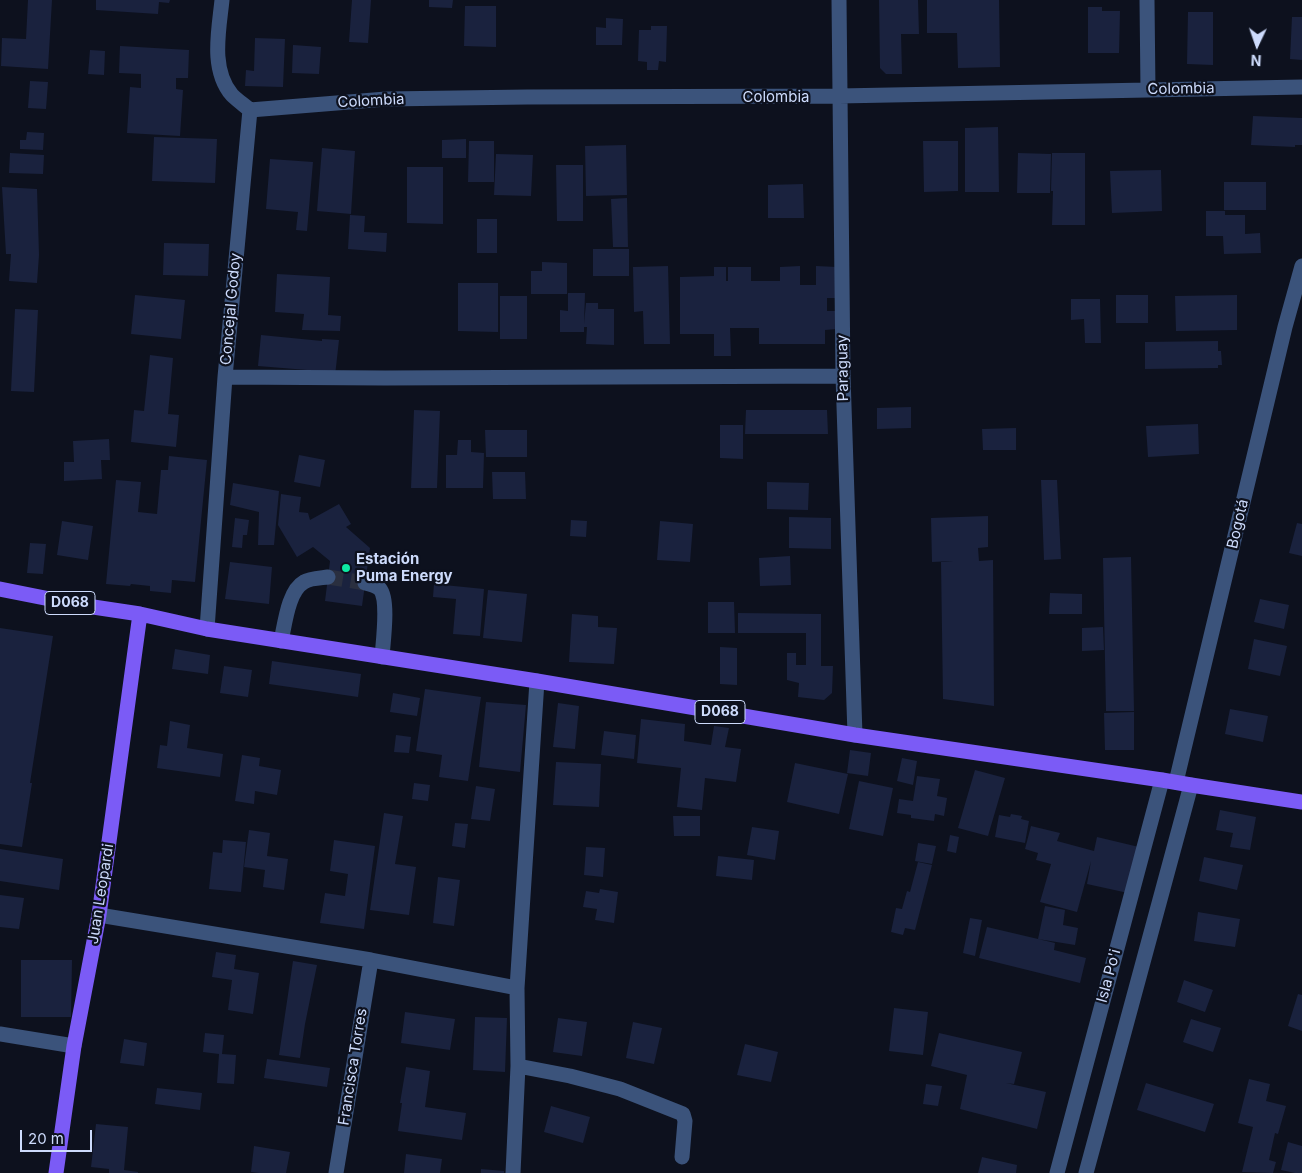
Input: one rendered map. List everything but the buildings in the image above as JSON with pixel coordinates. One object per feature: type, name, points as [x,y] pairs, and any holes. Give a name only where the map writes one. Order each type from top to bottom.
[{"type":"main road","name":"D068","points":[[0,589],[80,605],[140,614],[207,629],[537,681],[854,735],[1302,802]]},
{"type":"main road","name":"Juan Leopardi","points":[[56,1173],[74,1046],[99,915],[140,614]]},
{"type":"street","points":[[222,0],[217,57],[223,81],[232,94],[250,110]]},
{"type":"street","name":"Paraguay","points":[[839,0],[843,376],[854,735]]},
{"type":"street","points":[[1147,0],[1148,90]]},
{"type":"street","name":"Colombia","points":[[250,110],[386,99],[839,96],[1302,87]]},
{"type":"street","name":"Concejal Godoy","points":[[207,629],[225,377],[250,110]]},
{"type":"street","name":"Bogotá","points":[[1169,781],[1302,266]]},
{"type":"street","points":[[225,377],[843,376]]},
{"type":"street","points":[[281,641],[291,599],[297,588],[305,581],[328,577]]},
{"type":"street","points":[[365,583],[378,587],[383,595],[385,610],[382,657]]},
{"type":"street","points":[[513,1173],[518,1066],[517,988],[537,681]]},
{"type":"street","name":"Isla Po'i","points":[[1057,1173],[1169,781]]},
{"type":"street","name":"Isla Po'i","points":[[1086,1173],[1191,786]]},
{"type":"street","points":[[99,915],[371,960],[517,988]]},
{"type":"street","name":"Francisca Torres","points":[[336,1173],[371,960]]},
{"type":"street","points":[[0,1034],[74,1046]]},
{"type":"street","points":[[518,1066],[570,1076],[620,1089],[683,1114],[685,1121],[682,1157]]},
{"type":"tunnel","points":[[328,577],[365,583]]},
{"type":"place","name":"Estación Puma Energy","points":[[346,568]]}]
